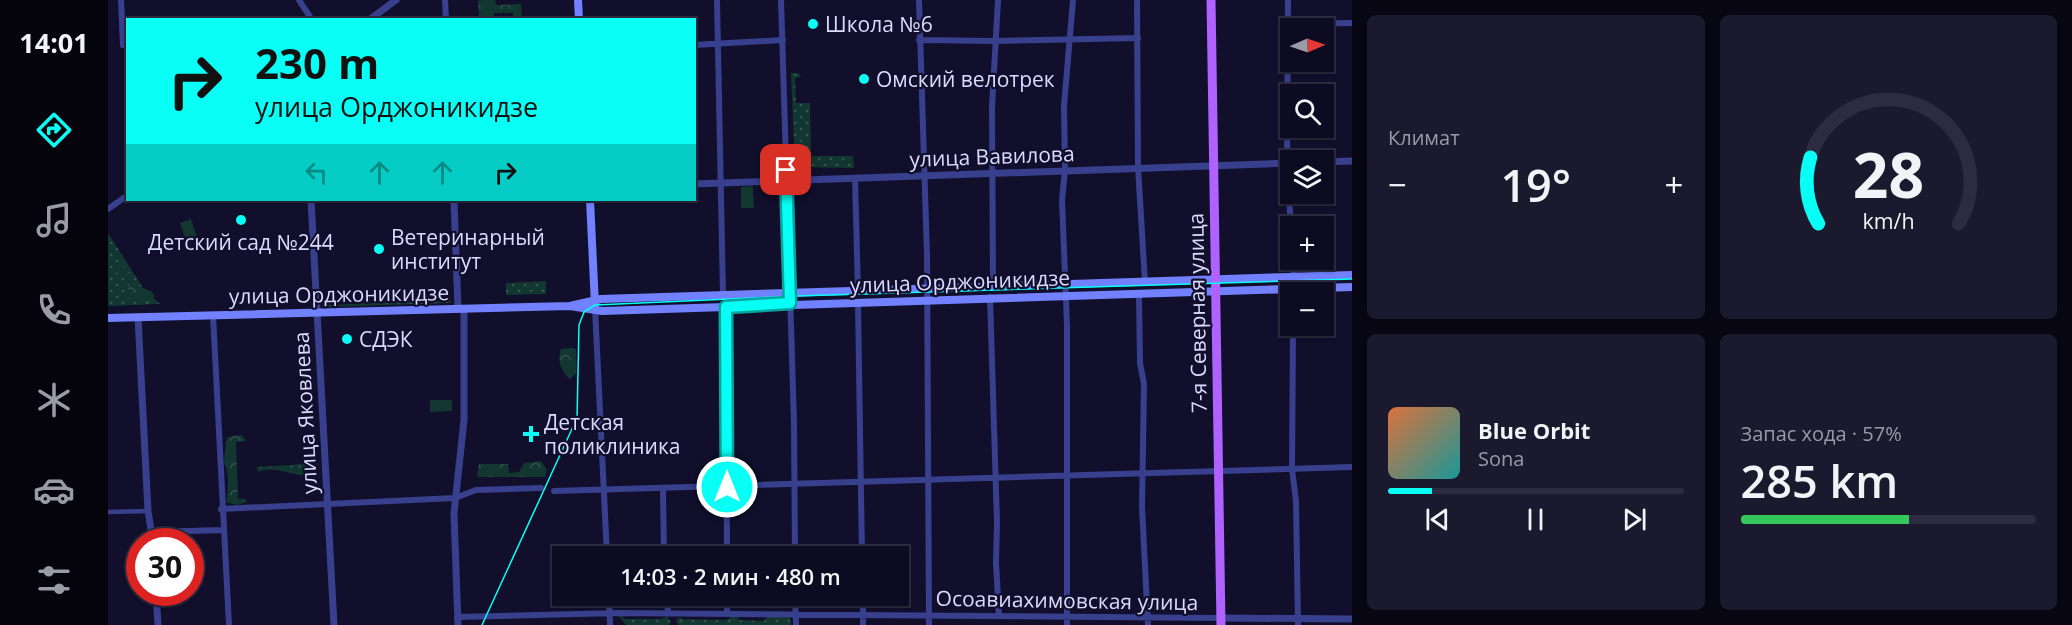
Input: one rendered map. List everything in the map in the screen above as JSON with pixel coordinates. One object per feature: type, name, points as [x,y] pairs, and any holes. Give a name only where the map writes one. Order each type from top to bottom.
[{"type":"main road","points":[[578,0],[579,18]]},
{"type":"main road","name":"7-я Северная улица","points":[[1210,0],[1221,621]]},
{"type":"main road","points":[[590,201],[595,304]]},
{"type":"main road","name":"улица Орджоникидзе","points":[[595,304],[602,311],[726,307],[858,291],[1352,275]]},
{"type":"main road","name":"улица Орджоникидзе","points":[[1334,288],[1352,287]]},
{"type":"main road","name":"улица Орджоникидзе","points":[[108,318],[570,306],[723,295],[858,303],[990,297],[1280,291]]},
{"type":"street","points":[[121,0],[123,45],[126,44]]},
{"type":"street","points":[[299,0],[311,18]]},
{"type":"street","points":[[372,18],[396,0]]},
{"type":"street","points":[[445,0],[446,18]]},
{"type":"street","points":[[717,0],[723,295]]},
{"type":"street","points":[[781,0],[795,546]]},
{"type":"street","points":[[919,0],[926,289],[930,625]]},
{"type":"street","points":[[993,287],[991,173],[998,0]]},
{"type":"street","points":[[1067,625],[1066,284],[1062,225],[1065,170],[1063,129],[1073,0]]},
{"type":"street","points":[[1137,0],[1138,167],[1145,282]]},
{"type":"street","points":[[1288,0],[1288,18]]},
{"type":"street","points":[[1334,23],[1352,23]]},
{"type":"street","points":[[919,40],[1138,38]]},
{"type":"street","points":[[696,45],[783,40]]},
{"type":"street","points":[[1288,72],[1289,150]]},
{"type":"street","points":[[1334,162],[1352,161]]},
{"type":"street","name":"улица Вавилова","points":[[696,184],[1280,163]]},
{"type":"street","points":[[855,178],[858,291]]},
{"type":"street","points":[[108,209],[126,196]]},
{"type":"street","name":"улица Яковлева","points":[[311,201],[334,625]]},
{"type":"street","points":[[454,201],[461,309],[464,420],[455,498],[457,621]]},
{"type":"street","points":[[1294,270],[1294,277]]},
{"type":"street","points":[[1139,294],[1140,363],[1144,384],[1141,474],[1143,564],[1148,625]]},
{"type":"street","points":[[990,297],[999,616]]},
{"type":"street","points":[[858,303],[862,546]]},
{"type":"street","points":[[595,304],[606,546]]},
{"type":"street","points":[[726,307],[727,546]]},
{"type":"street","points":[[213,315],[221,509],[229,625]]},
{"type":"street","points":[[138,318],[148,511],[151,528]]},
{"type":"street","points":[[1293,336],[1292,469],[1296,501],[1298,622]]},
{"type":"street","points":[[554,491],[663,490],[1141,474],[1218,469],[1352,467]]},
{"type":"street","points":[[221,509],[455,498],[476,490],[541,488]]},
{"type":"street","points":[[663,490],[664,546]]},
{"type":"street","points":[[108,512],[148,511]]},
{"type":"street","points":[[204,531],[223,530]]},
{"type":"street","points":[[157,606],[158,625]]},
{"type":"street","points":[[609,606],[610,625]]},
{"type":"street","points":[[668,606],[668,613]]},
{"type":"street","points":[[727,606],[727,613]]},
{"type":"street","points":[[795,606],[796,625]]},
{"type":"street","points":[[863,606],[863,625]]},
{"type":"street","name":"Осоавиахимовская улица","points":[[457,621],[609,613],[1148,617],[1298,622],[1352,619]]},
{"type":"green space","points":[[478,0],[495,0],[496,5],[521,4],[522,18],[513,18],[513,13],[494,13],[494,18],[479,18]]},
{"type":"green space","points":[[791,73],[798,73],[801,77],[795,78],[796,103],[810,103],[811,156],[853,156],[854,168],[795,167]]},
{"type":"green space","points":[[753,186],[754,208],[741,208],[741,187]]},
{"type":"green space","points":[[191,219],[198,240],[187,243],[180,223]]},
{"type":"green space","points":[[108,233],[145,291],[160,304],[108,306]]},
{"type":"green space","points":[[122,264],[126,272],[133,274],[135,285],[151,291],[154,301],[148,303],[139,297],[127,298],[129,283],[115,271],[117,265]]},
{"type":"green space","points":[[546,281],[546,294],[506,295],[506,283]]},
{"type":"green space","points":[[452,300],[450,303],[325,307],[326,305]]},
{"type":"green space","points":[[561,349],[576,350],[576,373],[570,379],[564,373],[559,358]]},
{"type":"green space","points":[[430,400],[452,400],[452,411],[430,412]]},
{"type":"green space","points":[[242,435],[246,441],[236,442],[238,499],[246,499],[246,502],[237,505],[226,502],[228,477],[224,463],[228,437]]},
{"type":"green space","points":[[541,461],[547,470],[545,477],[477,477],[479,464],[508,464],[509,473],[519,472],[524,463]]},
{"type":"green space","points":[[308,464],[315,469],[314,475],[300,475],[279,470],[258,472],[257,467]]},
{"type":"green space","points":[[618,615],[622,615],[624,619],[661,619],[667,616],[671,622],[669,625],[626,625]]},
{"type":"green space","points":[[731,615],[738,617],[739,620],[764,621],[768,615],[790,617],[791,625],[679,625],[676,621],[680,617],[724,620],[729,619]]},
{"type":"tram line","points":[[482,625],[577,418],[579,325],[584,312],[595,305],[796,296],[1352,279]]},
{"type":"place","name":"Школа №6","points":[[813,24]]},
{"type":"place","name":"Омский велотрек","points":[[864,79]]},
{"type":"place","name":"Детский сад №244","points":[[241,220]]},
{"type":"place","name":"Ветеринарный институт","points":[[379,249]]},
{"type":"place","name":"СДЭК","points":[[347,339]]},
{"type":"place","name":"Детская поликлиника","points":[[531,434]]},
{"type":"route","points":[[727,487],[726,307],[728,305],[790,303],[786,170]]}]
